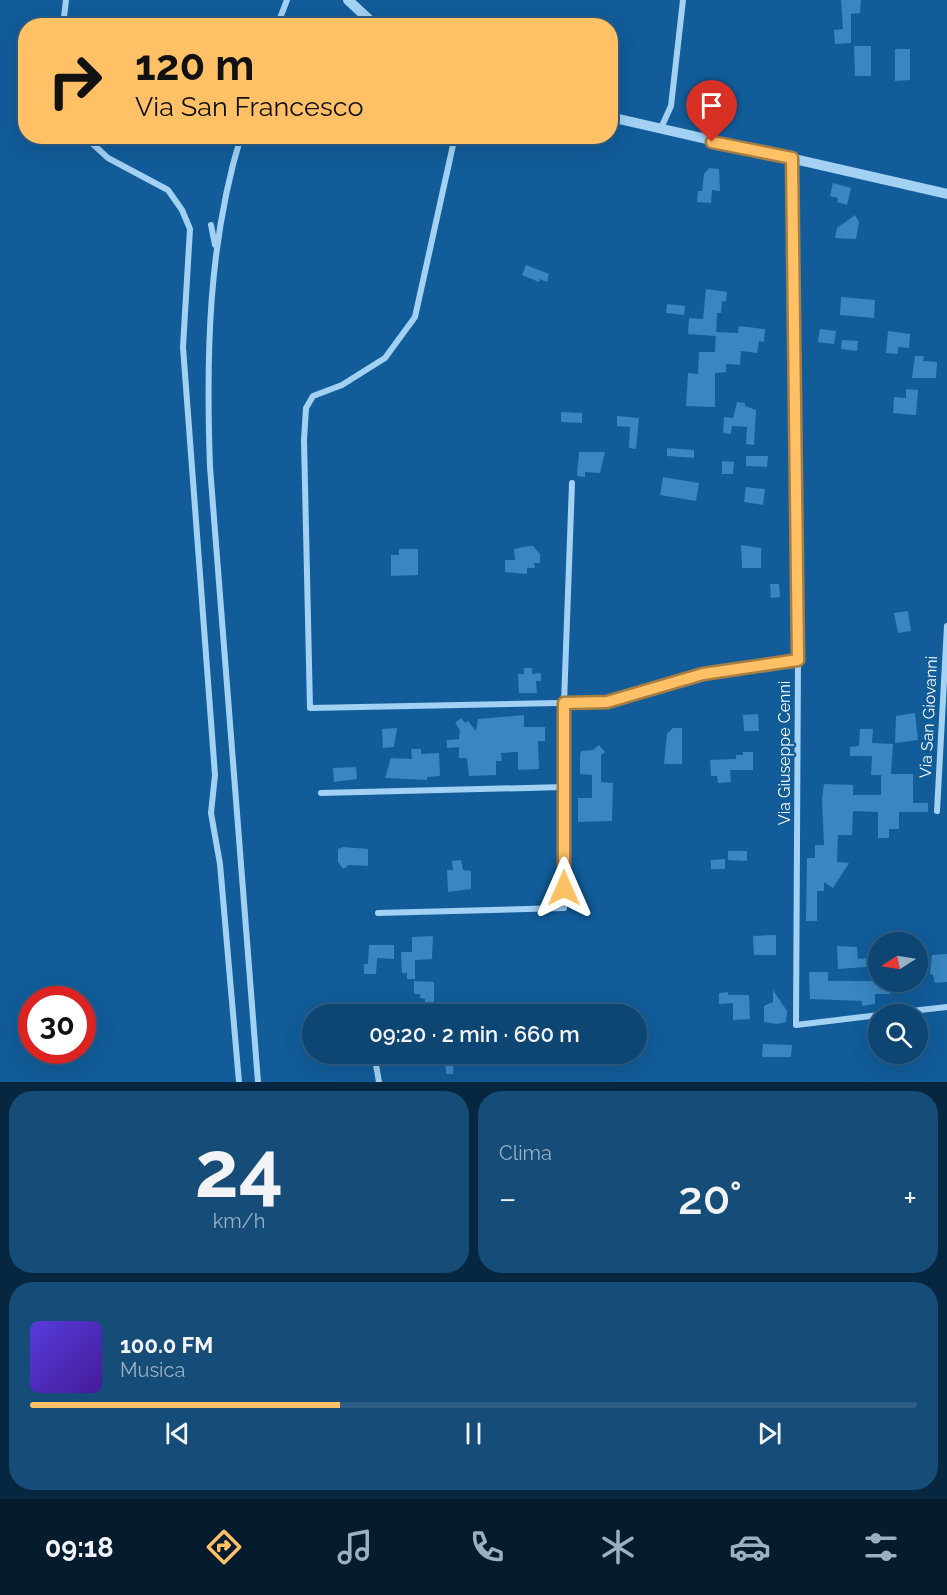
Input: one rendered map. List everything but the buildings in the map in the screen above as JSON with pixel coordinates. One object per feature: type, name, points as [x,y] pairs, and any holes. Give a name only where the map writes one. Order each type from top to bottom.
[{"type":"street","points":[[64,18],[66,0]]},
{"type":"street","points":[[280,18],[287,0]]},
{"type":"street","points":[[348,0],[367,18]]},
{"type":"street","points":[[661,128],[671,106],[683,0]]},
{"type":"street","points":[[618,119],[947,194]]},
{"type":"street","points":[[93,144],[108,158],[168,189],[182,210],[190,229],[183,347],[215,775],[211,813],[220,864],[239,1082]]},
{"type":"street","points":[[239,144],[229,182],[217,252],[208,348],[210,467],[258,1082]]},
{"type":"street","points":[[453,144],[415,317],[385,358],[342,385],[313,396],[306,408],[304,452],[310,708],[607,702],[703,674],[798,660]]},
{"type":"street","name":"Via Giuseppe Cenni","points":[[792,158],[798,660],[796,1025],[868,1016]]},
{"type":"street","points":[[211,225],[217,252]]},
{"type":"street","points":[[378,913],[564,908],[564,703],[572,483]]},
{"type":"street","name":"Via San Giovanni","points":[[937,811],[947,626]]},
{"type":"street","points":[[321,793],[564,788]]},
{"type":"street","points":[[928,1009],[947,1007]]},
{"type":"street","points":[[376,1064],[379,1082]]},
{"type":"route","points":[[564,888],[564,703],[607,702],[703,674],[798,660],[792,158],[712,142]]}]
